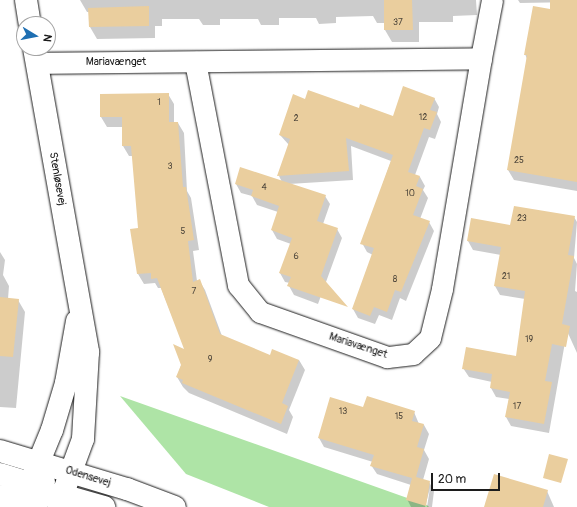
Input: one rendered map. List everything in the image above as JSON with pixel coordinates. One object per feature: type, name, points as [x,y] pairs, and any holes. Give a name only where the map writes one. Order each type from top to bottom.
[{"type":"street","points":[[26,0],[29,16]]},
{"type":"street","name":"Mariavænget","points":[[195,62],[238,285],[260,312],[387,357],[413,354],[430,338],[442,289],[492,0]]},
{"type":"street","name":"Mariavænget","points":[[36,56],[195,62],[481,58]]},
{"type":"street","name":"Stenløsevej","points":[[36,56],[79,310],[88,352],[88,387],[83,439],[60,501]]},
{"type":"street","name":"Stenløsevej","points":[[27,500],[37,462],[52,430],[66,384],[79,310]]},
{"type":"street","name":"Odensevej","points":[[0,451],[72,472],[174,507]]},
{"type":"street","points":[[27,500],[45,482],[72,472]]},
{"type":"street","points":[[0,474],[27,500]]},
{"type":"street","points":[[0,496],[27,500],[42,495],[60,501],[104,507]]},
{"type":"green space","points":[[120,396],[427,505],[429,507],[269,507],[186,474]]},
{"type":"building","points":[[384,0],[412,0],[413,30],[384,30]]},
{"type":"building","points":[[550,0],[577,0],[577,182],[507,170],[527,55],[524,55],[533,6],[550,9]]},
{"type":"building","points":[[149,6],[149,26],[89,27],[88,8]]},
{"type":"building","points":[[403,86],[435,98],[430,110],[437,112],[430,130],[424,128],[408,172],[420,176],[416,186],[423,189],[413,215],[430,221],[401,292],[395,290],[387,312],[374,307],[370,316],[352,309],[374,248],[360,244],[393,155],[346,138],[349,171],[277,176],[290,139],[279,135],[293,94],[305,99],[308,90],[359,108],[360,104],[393,116]]},
{"type":"building","points":[[169,93],[169,122],[178,122],[183,187],[186,187],[194,240],[188,241],[193,282],[200,279],[220,334],[270,355],[272,349],[299,360],[282,403],[288,406],[281,424],[182,383],[183,380],[176,377],[181,365],[173,344],[184,349],[157,278],[151,279],[151,273],[137,274],[130,229],[138,228],[131,146],[122,146],[122,117],[100,117],[100,94]]},
{"type":"building","points":[[240,167],[326,195],[317,221],[338,228],[321,276],[348,307],[287,286],[291,277],[279,273],[292,238],[271,230],[279,206],[251,196],[253,190],[235,184]]},
{"type":"building","points":[[514,206],[575,216],[568,255],[574,256],[562,324],[570,326],[566,347],[552,344],[545,381],[552,382],[544,424],[505,417],[510,392],[490,388],[492,374],[462,369],[466,347],[516,356],[525,291],[494,286],[501,247],[467,241],[471,218],[510,225]]},
{"type":"building","points":[[0,297],[19,299],[13,357],[0,356]]},
{"type":"building","points":[[367,396],[415,411],[412,421],[424,424],[417,447],[424,449],[416,477],[430,481],[426,506],[406,500],[412,478],[370,466],[374,455],[318,438],[330,397],[363,407]]},
{"type":"building","points":[[549,454],[568,459],[561,483],[543,478]]},
{"type":"building","points":[[494,474],[548,490],[543,507],[484,507]]}]
